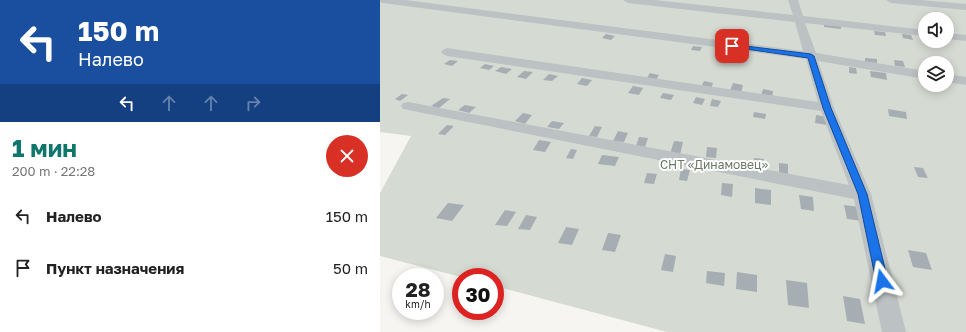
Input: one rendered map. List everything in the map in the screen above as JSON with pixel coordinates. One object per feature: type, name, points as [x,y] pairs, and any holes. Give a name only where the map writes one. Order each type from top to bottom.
[{"type":"street","points":[[383,0],[811,56],[918,74]]},
{"type":"street","points":[[628,0],[918,33]]},
{"type":"street","points":[[793,0],[827,108],[862,194],[894,332]]},
{"type":"street","points":[[891,0],[966,8]]},
{"type":"street","points":[[954,37],[966,38]]},
{"type":"street","points":[[447,52],[827,108]]},
{"type":"street","points":[[954,79],[966,81]]},
{"type":"street","points":[[408,106],[862,194]]},
{"type":"green space","name":"СНТ «Динамовец»","points":[[380,0],[966,0],[966,332],[667,332],[504,288],[504,268],[452,268],[452,275],[444,273],[444,268],[426,268],[380,256],[380,193],[411,136],[380,132]]},
{"type":"building","points":[[824,24],[841,26],[841,29],[824,27]]},
{"type":"building","points":[[874,31],[885,32],[886,36],[875,35]]},
{"type":"building","points":[[606,34],[615,36],[611,40],[602,38]]},
{"type":"building","points":[[902,34],[911,35],[913,40],[903,38]]},
{"type":"building","points":[[693,46],[702,47],[700,51],[691,50]]},
{"type":"building","points":[[865,58],[877,59],[877,63],[865,62]]},
{"type":"building","points":[[450,60],[458,61],[452,66],[444,64]]},
{"type":"building","points":[[894,60],[903,61],[905,67],[895,66]]},
{"type":"building","points":[[485,64],[494,66],[489,70],[480,68]]},
{"type":"building","points":[[501,67],[512,69],[506,74],[495,71]]},
{"type":"building","points":[[849,67],[856,68],[857,74],[849,73]]},
{"type":"building","points":[[524,71],[533,72],[526,79],[517,77]]},
{"type":"building","points":[[870,71],[886,73],[887,80],[871,77]]},
{"type":"building","points":[[650,73],[659,75],[656,80],[646,79]]},
{"type":"building","points":[[549,74],[558,76],[552,81],[543,80]]},
{"type":"building","points":[[582,78],[592,80],[587,86],[577,84]]},
{"type":"building","points":[[704,81],[713,83],[711,89],[701,87]]},
{"type":"building","points":[[733,83],[743,85],[741,93],[730,91]]},
{"type":"building","points":[[633,86],[643,88],[639,95],[628,93]]},
{"type":"building","points":[[763,89],[773,91],[772,98],[761,96]]},
{"type":"building","points":[[663,93],[674,95],[671,100],[660,98]]},
{"type":"building","points":[[402,94],[408,95],[400,101],[395,99]]},
{"type":"building","points":[[696,97],[705,99],[702,105],[693,103]]},
{"type":"building","points":[[443,98],[450,99],[439,108],[431,106]]},
{"type":"building","points":[[712,99],[721,101],[718,107],[710,106]]},
{"type":"building","points":[[465,105],[476,107],[469,113],[458,110]]},
{"type":"building","points":[[888,109],[906,112],[907,119],[889,116]]},
{"type":"building","points":[[754,112],[766,114],[765,119],[753,117]]},
{"type":"building","points":[[523,113],[532,115],[525,124],[515,121]]},
{"type":"building","points":[[816,115],[827,117],[827,125],[815,123]]},
{"type":"building","points":[[552,121],[564,123],[559,129],[547,127]]},
{"type":"building","points":[[447,125],[454,126],[445,135],[438,134]]},
{"type":"building","points":[[595,126],[602,127],[597,137],[589,136]]},
{"type":"building","points":[[618,131],[628,133],[624,142],[613,141]]},
{"type":"building","points":[[639,137],[648,138],[645,147],[636,146]]},
{"type":"building","points":[[539,140],[551,142],[545,152],[533,150]]},
{"type":"building","points":[[674,141],[683,142],[680,155],[670,154]]},
{"type":"building","points":[[707,147],[717,148],[716,158],[706,157]]},
{"type":"building","points":[[571,149],[577,150],[573,159],[566,158]]},
{"type":"building","points":[[602,155],[619,157],[615,166],[598,164]]},
{"type":"building","points":[[754,158],[764,159],[764,171],[753,170]]},
{"type":"building","points":[[779,163],[788,164],[788,176],[779,174]]},
{"type":"building","points":[[914,167],[923,168],[928,178],[918,177]]},
{"type":"building","points":[[681,169],[690,170],[687,181],[679,180]]},
{"type":"building","points":[[647,173],[657,174],[654,184],[644,183]]},
{"type":"building","points":[[722,183],[733,184],[732,197],[721,195]]},
{"type":"building","points":[[755,188],[771,190],[771,205],[755,203]]},
{"type":"building","points":[[799,195],[813,197],[814,211],[801,209]]},
{"type":"building","points":[[448,203],[464,205],[452,221],[436,218]]},
{"type":"building","points":[[844,205],[860,207],[863,221],[847,219]]},
{"type":"building","points":[[505,210],[516,212],[507,226],[495,225]]},
{"type":"building","points":[[526,215],[537,217],[530,230],[518,229]]},
{"type":"building","points":[[566,227],[579,229],[572,245],[558,243]]},
{"type":"building","points":[[608,233],[621,235],[615,252],[602,250]]},
{"type":"building","points":[[908,250],[926,253],[932,270],[913,267]]},
{"type":"building","points":[[665,254],[676,256],[673,272],[661,270]]},
{"type":"building","points":[[707,271],[725,273],[724,286],[706,283]]},
{"type":"building","points":[[737,272],[757,275],[757,292],[736,289]]},
{"type":"building","points":[[786,280],[807,283],[809,308],[788,305]]},
{"type":"building","points":[[843,296],[860,299],[865,324],[847,321]]},
{"type":"route","points":[[732,46],[811,56],[827,108],[862,194],[882,281]]}]
